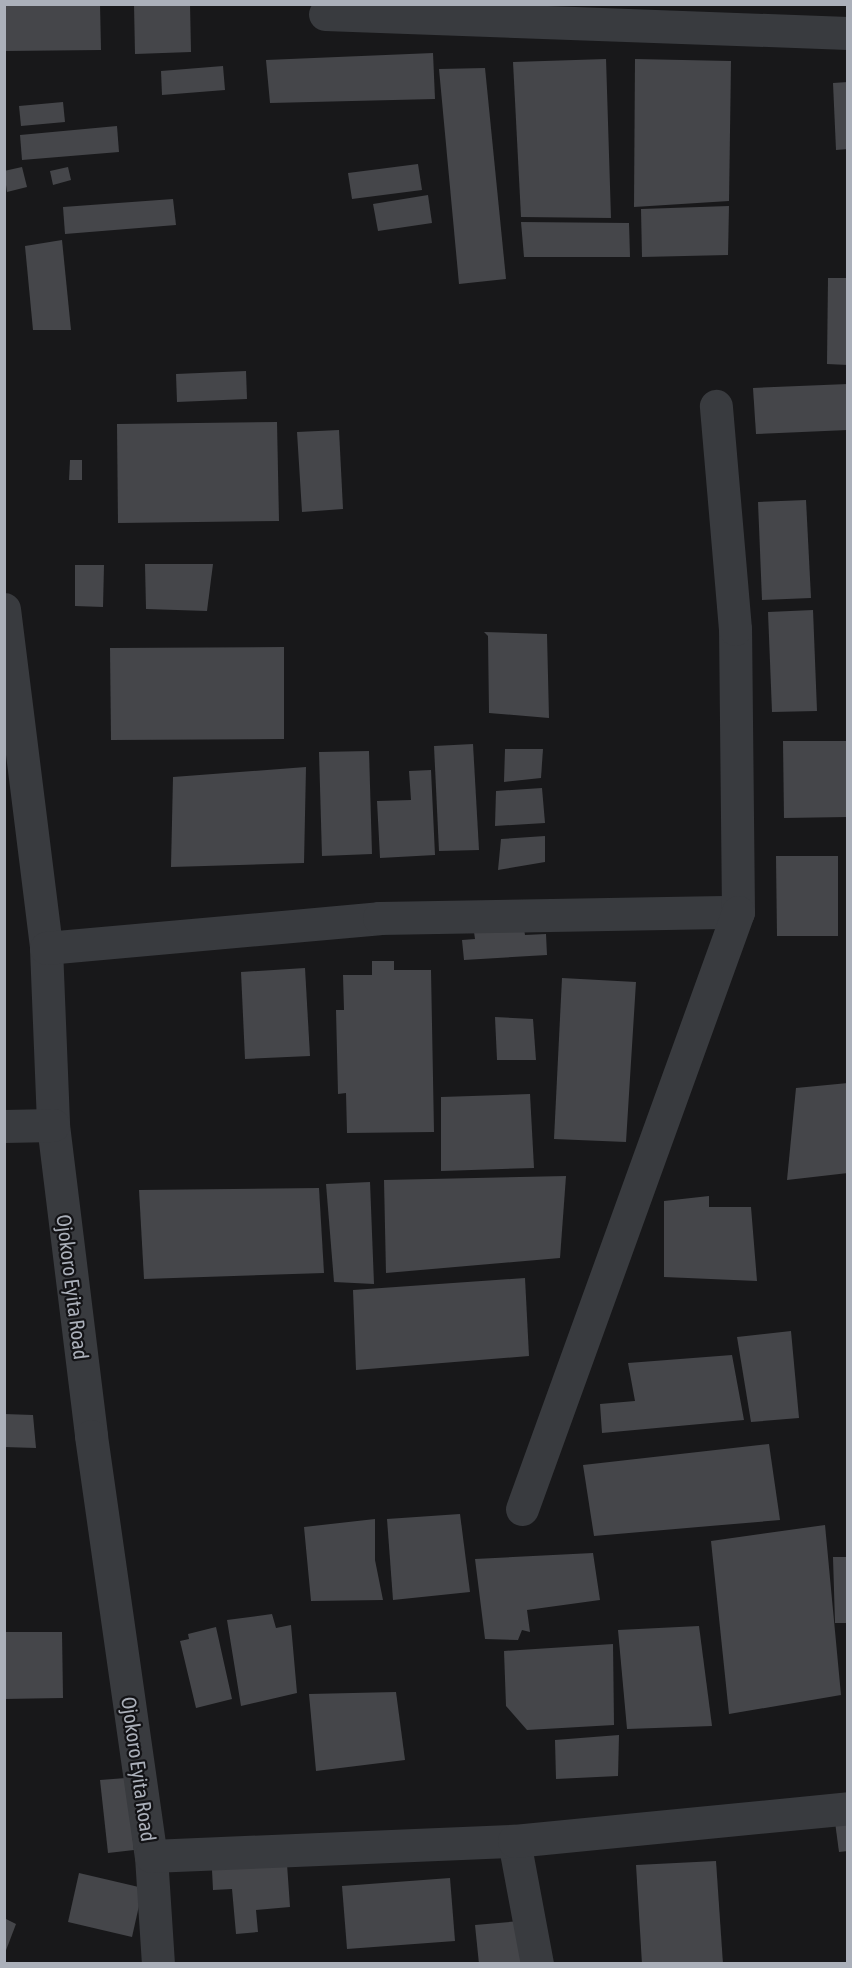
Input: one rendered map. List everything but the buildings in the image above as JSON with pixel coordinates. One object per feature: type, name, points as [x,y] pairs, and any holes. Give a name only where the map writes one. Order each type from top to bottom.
[{"type":"street","points":[[325,14],[848,33]]},
{"type":"street","points":[[522,1509],[738,912],[735,629],[716,406]]},
{"type":"street","name":"Ojokoro Eyita Road","points":[[4,609],[46,948],[53,1125],[92,1437],[151,1856],[158,1964]]},
{"type":"street","points":[[46,948],[379,918],[738,912]]},
{"type":"street","points":[[4,1126],[53,1125]]},
{"type":"street","points":[[151,1856],[514,1841],[848,1808]]},
{"type":"street","points":[[514,1841],[537,1964]]}]
